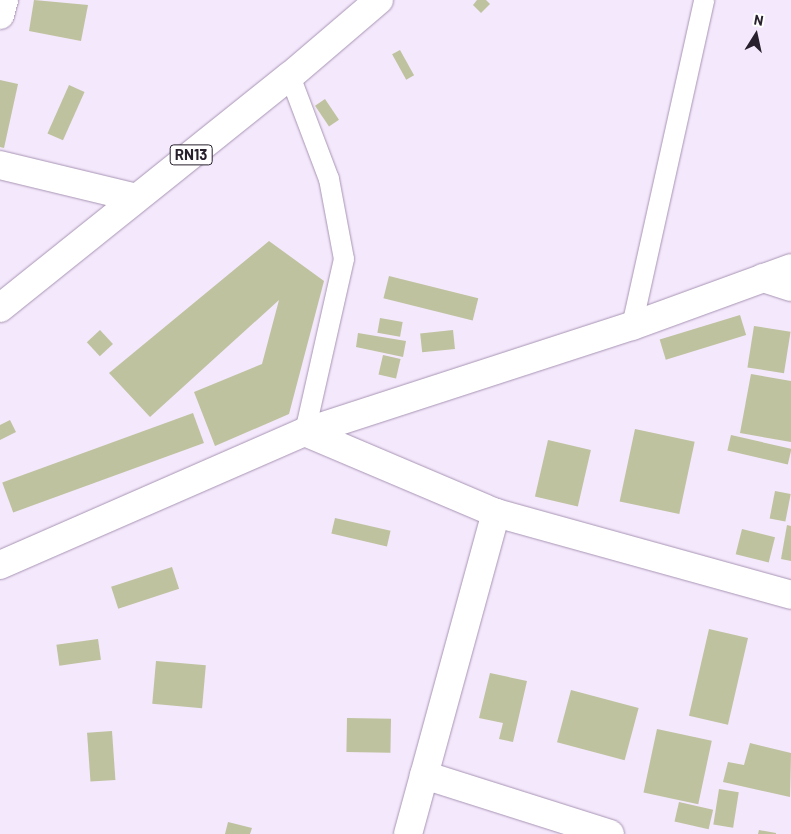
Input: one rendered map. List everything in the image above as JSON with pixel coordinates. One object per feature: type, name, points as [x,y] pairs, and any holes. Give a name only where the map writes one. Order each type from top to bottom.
[{"type":"street","points":[[0,15],[4,0]]},
{"type":"street","name":"RN13","points":[[0,308],[290,76],[379,0]]},
{"type":"street","points":[[0,165],[136,198]]},
{"type":"street","points":[[0,565],[305,432],[632,326],[791,268]]},
{"type":"street","points":[[763,278],[791,287]]},
{"type":"street","points":[[305,432],[496,513],[791,595]]},
{"type":"street","points":[[408,834],[496,513]]},
{"type":"street","points":[[424,775],[610,834]]},
{"type":"lane","points":[[632,326],[704,0]]},
{"type":"lane","points":[[290,76],[329,179],[344,259],[305,432]]},
{"type":"building","points":[[34,0],[88,5],[81,41],[29,31]]},
{"type":"building","points":[[477,0],[486,0],[490,4],[481,13],[473,5]]},
{"type":"building","points":[[400,50],[414,75],[406,80],[392,54]]},
{"type":"building","points":[[0,80],[18,84],[4,148],[0,147]]},
{"type":"building","points":[[69,85],[85,92],[63,140],[47,133]]},
{"type":"building","points":[[325,99],[339,120],[329,126],[315,106]]},
{"type":"building","points":[[269,241],[324,281],[289,414],[215,446],[194,392],[262,364],[279,300],[150,417],[109,373]]},
{"type":"building","points":[[389,276],[478,298],[473,321],[383,298]]},
{"type":"building","points":[[740,315],[746,335],[666,360],[660,340]]},
{"type":"building","points":[[380,318],[403,322],[400,337],[377,333]]},
{"type":"building","points":[[754,326],[791,332],[784,373],[747,367]]},
{"type":"building","points":[[100,330],[113,344],[100,356],[87,342]]},
{"type":"building","points":[[453,330],[455,349],[422,352],[420,333]]},
{"type":"building","points":[[358,333],[406,341],[403,357],[356,347]]},
{"type":"building","points":[[383,355],[401,359],[396,379],[379,374]]},
{"type":"building","points":[[751,374],[791,381],[791,442],[740,433]]},
{"type":"building","points":[[193,413],[204,443],[13,513],[2,482]]},
{"type":"building","points":[[10,420],[16,432],[0,440],[0,425]]},
{"type":"building","points":[[635,429],[695,442],[679,514],[620,501]]},
{"type":"building","points":[[731,435],[791,449],[788,465],[727,451]]},
{"type":"building","points":[[548,440],[591,450],[578,506],[535,497]]},
{"type":"building","points":[[775,491],[791,494],[785,522],[770,518]]},
{"type":"building","points":[[335,518],[391,531],[387,546],[331,534]]},
{"type":"building","points":[[787,525],[791,526],[791,561],[781,559]]},
{"type":"building","points":[[742,529],[775,537],[769,562],[736,554]]},
{"type":"building","points":[[172,567],[179,589],[118,609],[111,587]]},
{"type":"building","points":[[709,629],[748,638],[728,725],[689,716]]},
{"type":"building","points":[[98,639],[101,660],[59,666],[56,645]]},
{"type":"building","points":[[156,661],[206,665],[202,708],[152,704]]},
{"type":"building","points":[[490,673],[527,681],[513,742],[499,739],[503,723],[479,718]]},
{"type":"building","points":[[571,690],[639,708],[625,760],[557,742]]},
{"type":"building","points":[[347,718],[391,719],[390,753],[346,752]]},
{"type":"building","points":[[657,729],[712,741],[698,804],[643,793]]},
{"type":"building","points":[[112,731],[115,780],[90,782],[87,733]]},
{"type":"building","points":[[750,743],[791,753],[790,797],[723,782],[728,762],[744,765]]},
{"type":"building","points":[[719,789],[739,792],[733,828],[713,825]]},
{"type":"building","points":[[679,802],[713,810],[709,829],[675,821]]},
{"type":"building","points":[[228,822],[252,828],[250,834],[225,834]]},
{"type":"building","points":[[759,830],[776,833],[776,834],[758,834]]}]
